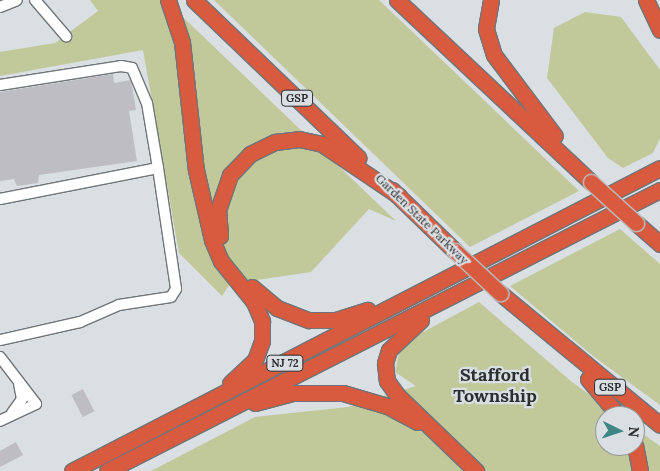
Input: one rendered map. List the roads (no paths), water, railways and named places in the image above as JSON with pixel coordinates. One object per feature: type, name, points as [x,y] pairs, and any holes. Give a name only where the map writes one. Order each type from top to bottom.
[{"type":"highway","points":[[164,424],[241,375],[255,360],[262,334],[257,308],[221,261],[212,240],[196,170],[181,34],[168,0]]},
{"type":"highway","name":"Garden State Parkway","points":[[194,0],[500,293],[562,347],[660,425]]},
{"type":"highway","points":[[397,0],[660,244]]},
{"type":"highway","points":[[491,0],[486,29],[500,68],[545,126],[574,155],[591,182]]},
{"type":"highway","points":[[646,0],[660,30]]},
{"type":"highway","points":[[399,196],[322,144],[283,140],[257,150],[234,170],[220,195],[217,223],[225,251],[238,270],[266,301],[288,314],[316,320],[336,320],[404,300]]},
{"type":"highway","points":[[620,189],[660,159]]},
{"type":"highway","name":"NJ 72","points":[[72,471],[660,168]]},
{"type":"highway","name":"NJ 72","points":[[107,471],[455,296],[660,190]]},
{"type":"highway","points":[[455,296],[399,338],[385,364],[391,388],[439,437],[476,471]]},
{"type":"highway","points":[[562,347],[611,406]]},
{"type":"highway","points":[[232,407],[292,393],[343,394],[387,406],[439,437]]},
{"type":"highway","points":[[637,456],[640,471]]},
{"type":"street","points":[[0,7],[17,0]]},
{"type":"street","points":[[35,0],[66,36]]},
{"type":"street","points":[[0,86],[121,66],[132,68],[147,103],[176,278],[171,297],[119,305],[80,322],[0,340]]},
{"type":"street","points":[[0,199],[158,168]]},
{"type":"street","points":[[0,357],[36,404],[0,421]]},
{"type":"street","points":[[0,421],[21,403],[18,381]]},
{"type":"district","name":"Stafford Township","points":[[495,386]]}]
